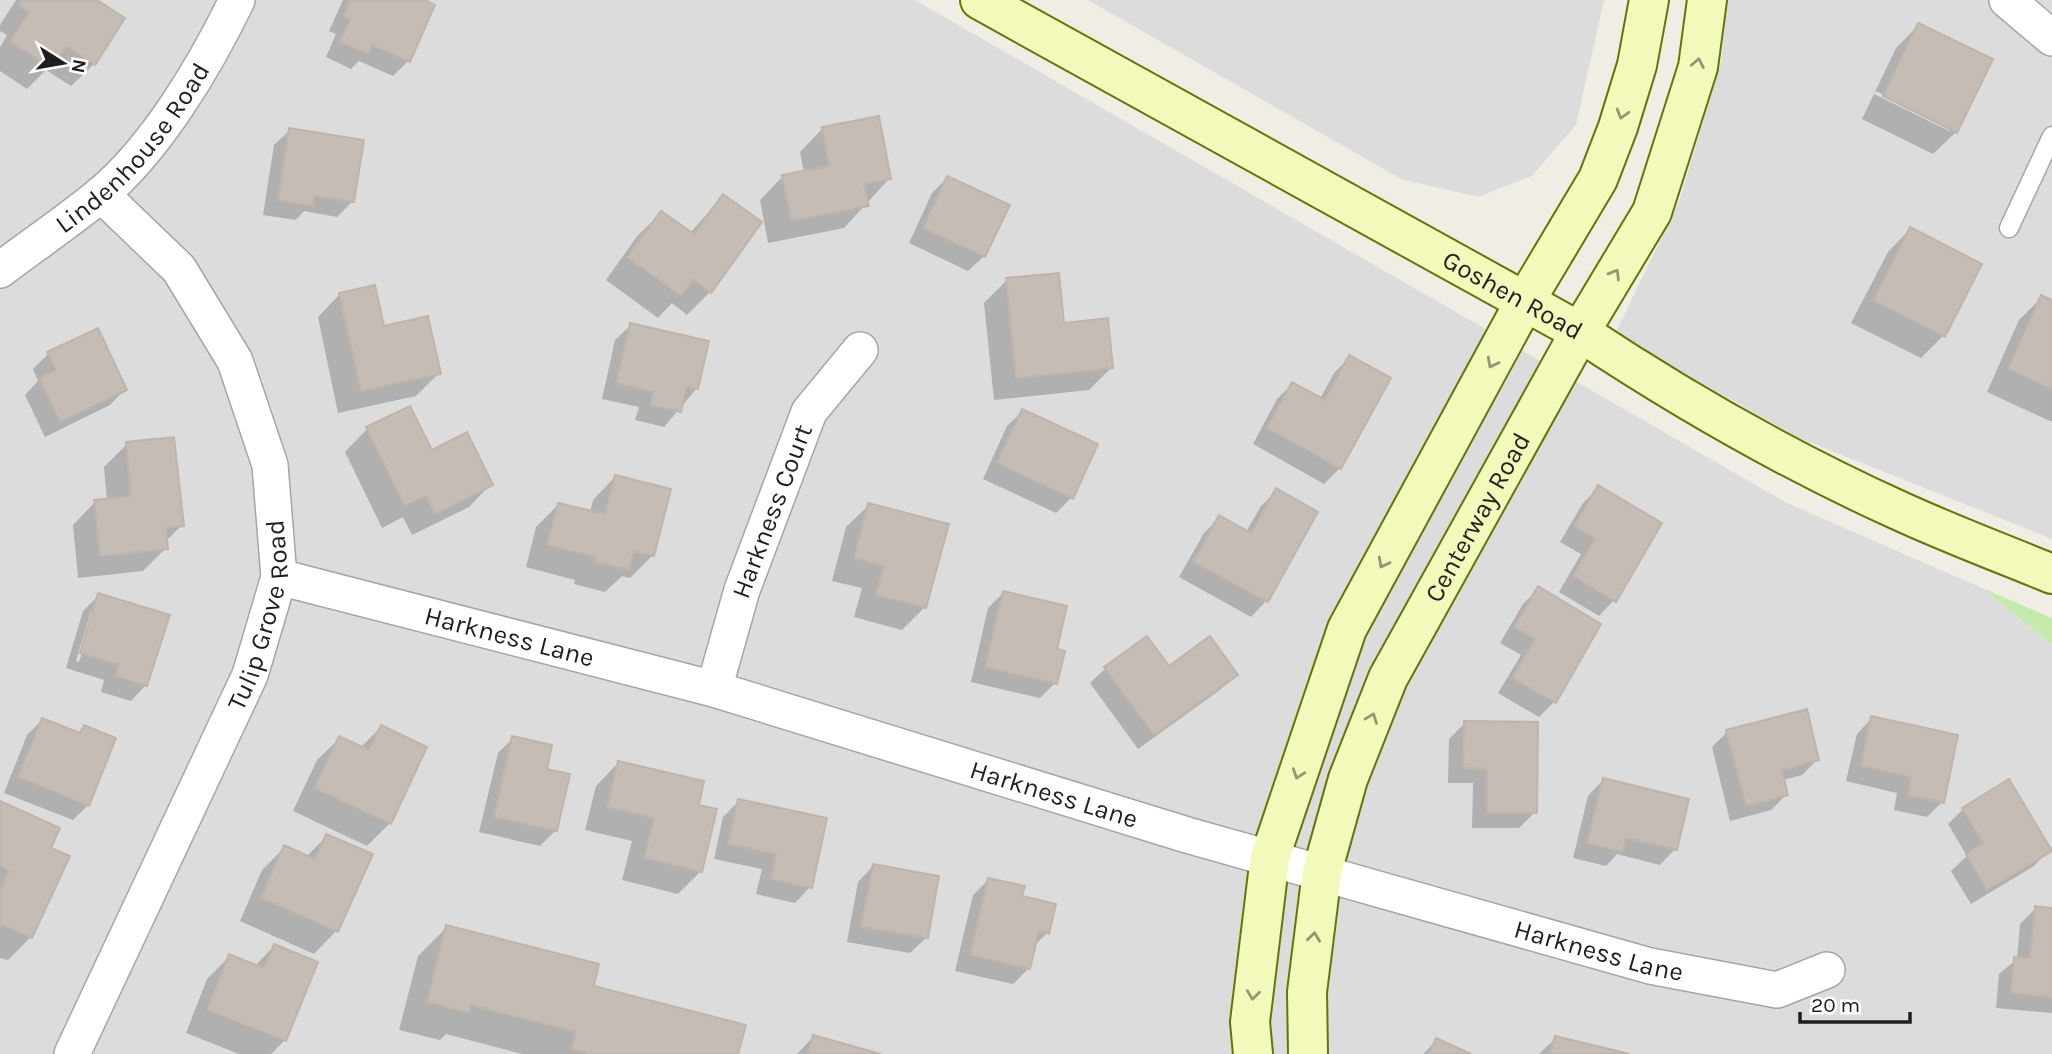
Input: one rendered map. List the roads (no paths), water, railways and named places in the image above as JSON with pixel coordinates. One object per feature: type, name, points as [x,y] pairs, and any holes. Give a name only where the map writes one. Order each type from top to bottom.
[{"type":"street","name":"Lindenhouse Road","points":[[0,270],[101,194],[162,129],[220,37],[237,0]]},
{"type":"street","name":"Goshen Road","points":[[979,0],[1580,332],[1646,376],[1820,473],[1900,511],[2052,574]]},
{"type":"street","points":[[1253,1054],[1250,1022],[1270,856],[1347,629],[1524,303],[1598,179],[1637,65],[1649,0]]},
{"type":"street","name":"Centerway Road","points":[[1308,1054],[1307,992],[1322,872],[1348,779],[1388,678],[1580,332],[1652,212],[1698,67],[1706,0]]},
{"type":"street","points":[[2007,0],[2052,38]]},
{"type":"street","name":"Tulip Grove Road","points":[[72,1054],[250,675],[279,578],[270,465],[235,361],[179,269],[101,194]]},
{"type":"street","name":"Harkness Court","points":[[714,689],[742,590],[809,412],[860,350]]},
{"type":"street","name":"Harkness Lane","points":[[279,578],[714,689],[1187,835],[1270,856],[1637,963],[1706,979],[1777,990],[1827,970]]},
{"type":"lane","points":[[2010,228],[2052,136]]}]
